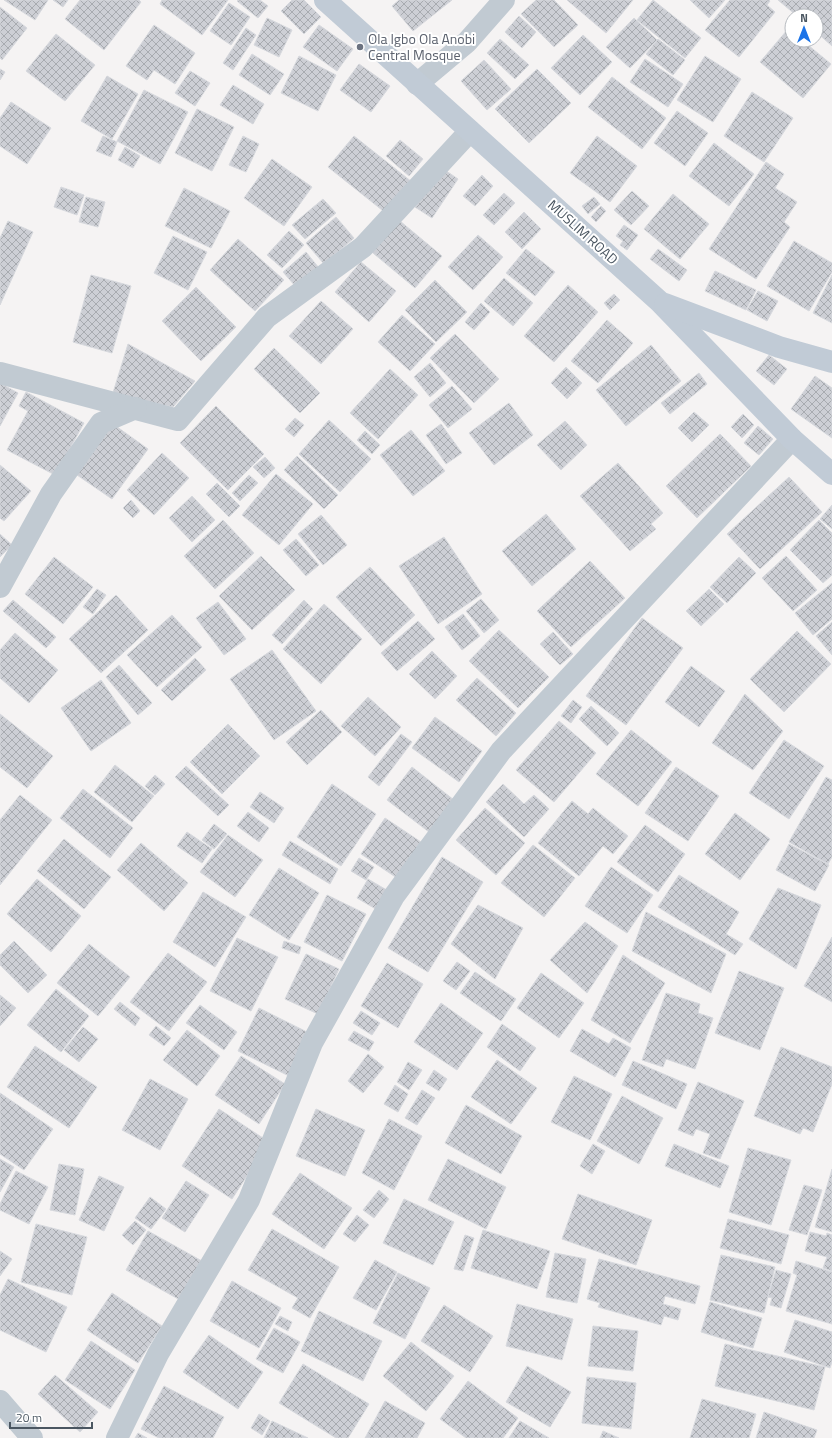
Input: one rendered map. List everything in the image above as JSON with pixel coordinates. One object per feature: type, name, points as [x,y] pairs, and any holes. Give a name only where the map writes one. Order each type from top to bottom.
[{"type":"street","name":"MUSLIM ROAD","points":[[325,0],[660,302],[792,439],[832,474]]},
{"type":"street","points":[[417,84],[467,42],[504,0]]},
{"type":"street","points":[[0,373],[178,420],[267,317],[362,247],[470,131]]},
{"type":"street","points":[[660,302],[779,347],[832,362]]},
{"type":"street","points":[[0,587],[51,494],[100,423],[136,408]]},
{"type":"street","points":[[117,1438],[158,1354],[249,1200],[312,1044],[394,896],[502,752],[792,439]]},
{"type":"street","points":[[0,1401],[32,1438]]},
{"type":"building","points":[[4,0],[48,0],[35,20]]},
{"type":"building","points":[[53,0],[68,0],[63,7]]},
{"type":"building","points":[[80,0],[139,0],[141,2],[104,50],[65,19]]},
{"type":"building","points":[[162,0],[228,0],[202,35],[160,4]]},
{"type":"building","points":[[260,0],[268,6],[258,18],[237,1]]},
{"type":"building","points":[[292,0],[304,0],[321,17],[304,34],[281,11]]},
{"type":"building","points":[[399,0],[452,0],[413,31],[392,6]]},
{"type":"building","points":[[536,0],[554,0],[578,25],[554,47],[521,14]]},
{"type":"building","points":[[567,0],[633,0],[606,33]]},
{"type":"building","points":[[653,0],[701,38],[685,58],[637,20]]},
{"type":"building","points":[[690,0],[725,0],[709,18]]},
{"type":"building","points":[[730,0],[769,0],[770,1],[767,5],[775,12],[739,57],[705,30]]},
{"type":"building","points":[[778,0],[832,0],[832,46],[824,39],[824,8],[788,8]]},
{"type":"building","points":[[229,3],[250,17],[231,45],[210,31]]},
{"type":"building","points":[[0,7],[27,28],[2,60],[0,58]]},
{"type":"building","points":[[519,16],[536,32],[522,48],[505,32]]},
{"type":"building","points":[[267,18],[292,30],[279,57],[254,45]]},
{"type":"building","points":[[634,18],[657,40],[630,68],[606,47]]},
{"type":"building","points":[[154,25],[195,53],[175,84],[154,70],[147,80],[126,66]]},
{"type":"building","points":[[319,25],[353,49],[337,71],[303,47]]},
{"type":"building","points":[[246,28],[256,35],[233,70],[223,63]]},
{"type":"building","points":[[56,34],[95,65],[65,101],[26,71]]},
{"type":"building","points":[[784,34],[784,48],[812,48],[831,64],[803,98],[760,62]]},
{"type":"building","points":[[583,35],[612,62],[580,95],[551,68]]},
{"type":"building","points":[[500,39],[529,65],[515,79],[487,53]]},
{"type":"building","points":[[658,39],[685,60],[673,75],[646,54]]},
{"type":"building","points":[[252,54],[284,74],[270,95],[239,75]]},
{"type":"building","points":[[299,56],[336,75],[318,111],[281,93]]},
{"type":"building","points":[[705,56],[741,79],[713,122],[677,100]]},
{"type":"building","points":[[645,59],[683,84],[668,107],[630,82]]},
{"type":"building","points":[[484,60],[511,89],[487,110],[461,81]]},
{"type":"building","points":[[359,64],[390,86],[371,112],[340,90]]},
{"type":"building","points":[[0,69],[5,72],[0,80]]},
{"type":"building","points":[[537,69],[571,103],[529,143],[495,109]]},
{"type":"building","points":[[190,71],[210,83],[195,106],[175,93]]},
{"type":"building","points":[[107,76],[138,94],[112,139],[81,121]]},
{"type":"building","points":[[612,77],[666,118],[642,149],[588,107]]},
{"type":"building","points":[[233,85],[264,104],[253,124],[220,105]]},
{"type":"building","points":[[144,90],[188,112],[160,164],[117,141]]},
{"type":"building","points":[[752,92],[793,118],[764,162],[724,136]]},
{"type":"building","points":[[11,102],[51,128],[27,164],[0,146],[0,118]]},
{"type":"building","points":[[197,109],[234,127],[212,171],[175,153]]},
{"type":"building","points":[[677,111],[708,133],[685,166],[654,143]]},
{"type":"building","points":[[103,136],[117,142],[111,157],[96,151]]},
{"type":"building","points":[[243,136],[259,144],[246,172],[229,165]]},
{"type":"building","points":[[354,136],[412,182],[387,214],[328,167]]},
{"type":"building","points":[[597,136],[637,166],[610,202],[570,173]]},
{"type":"building","points":[[400,140],[423,159],[409,176],[386,156]]},
{"type":"building","points":[[714,143],[754,174],[729,206],[689,176]]},
{"type":"building","points":[[125,147],[140,156],[133,168],[118,160]]},
{"type":"building","points":[[272,159],[312,187],[284,226],[244,198]]},
{"type":"building","points":[[766,162],[784,174],[775,188],[797,202],[784,222],[790,227],[756,279],[709,249]]},
{"type":"building","points":[[442,168],[458,179],[432,218],[415,207]]},
{"type":"building","points":[[482,175],[493,186],[475,206],[463,196]]},
{"type":"building","points":[[61,187],[84,195],[77,215],[54,207]]},
{"type":"building","points":[[184,188],[230,211],[211,248],[165,226]]},
{"type":"building","points":[[632,191],[649,206],[631,225],[614,210]]},
{"type":"building","points":[[504,193],[515,203],[494,225],[483,215]]},
{"type":"building","points":[[673,194],[709,224],[680,259],[644,229]]},
{"type":"building","points":[[86,197],[105,202],[98,227],[79,222]]},
{"type":"building","points":[[594,197],[600,204],[588,214],[582,206]]},
{"type":"building","points":[[323,199],[336,213],[305,239],[292,225]]},
{"type":"building","points":[[601,206],[606,211],[596,222],[591,217]]},
{"type":"building","points":[[524,212],[541,229],[522,249],[505,232]]},
{"type":"building","points":[[394,216],[442,256],[415,288],[367,248]]},
{"type":"building","points":[[336,217],[354,238],[324,264],[306,243]]},
{"type":"building","points":[[8,221],[33,232],[0,305],[0,238]]},
{"type":"building","points":[[624,225],[638,235],[627,250],[620,245],[623,241],[616,236]]},
{"type":"building","points":[[289,231],[304,245],[282,268],[267,255]]},
{"type":"building","points":[[478,235],[503,257],[473,290],[448,267]]},
{"type":"building","points":[[173,236],[207,252],[188,290],[154,273]]},
{"type":"building","points":[[238,239],[284,280],[255,311],[210,270]]},
{"type":"building","points":[[794,241],[832,263],[832,272],[809,311],[767,286]]},
{"type":"building","points":[[526,249],[555,272],[535,296],[506,273]]},
{"type":"building","points":[[658,249],[687,270],[679,281],[650,259]]},
{"type":"building","points":[[306,252],[319,268],[296,287],[283,272]]},
{"type":"building","points":[[361,262],[396,291],[369,322],[335,292]]},
{"type":"building","points":[[715,271],[756,290],[746,310],[705,291]]},
{"type":"building","points":[[91,275],[131,286],[112,353],[73,342]]},
{"type":"building","points":[[832,275],[832,323],[813,313]]},
{"type":"building","points":[[504,278],[533,303],[513,326],[484,301]]},
{"type":"building","points":[[435,280],[467,312],[436,342],[405,310]]},
{"type":"building","points":[[568,285],[598,312],[554,362],[524,336]]},
{"type":"building","points":[[196,287],[236,327],[201,361],[162,321]]},
{"type":"building","points":[[758,291],[778,301],[767,321],[747,310]]},
{"type":"building","points":[[614,294],[620,300],[610,310],[604,303]]},
{"type":"building","points":[[321,301],[353,329],[321,364],[289,336]]},
{"type":"building","points":[[481,303],[490,312],[474,330],[465,322]]},
{"type":"building","points":[[402,315],[435,344],[410,371],[378,342]]},
{"type":"building","points":[[607,320],[633,343],[598,383],[571,361]]},
{"type":"building","points":[[455,334],[499,379],[474,403],[430,358]]},
{"type":"building","points":[[128,344],[195,381],[173,407],[112,396]]},
{"type":"building","points":[[651,345],[681,381],[626,426],[596,390]]},
{"type":"building","points":[[274,348],[320,393],[300,413],[254,369]]},
{"type":"building","points":[[769,355],[787,369],[774,385],[756,371]]},
{"type":"building","points":[[430,363],[446,383],[430,397],[414,377]]},
{"type":"building","points":[[566,367],[582,383],[567,399],[551,383]]},
{"type":"building","points":[[390,369],[418,395],[378,439],[350,413]]},
{"type":"building","points":[[699,373],[707,384],[670,414],[661,403]]},
{"type":"building","points":[[815,376],[832,388],[832,438],[791,409]]},
{"type":"building","points":[[0,383],[18,393],[0,426]]},
{"type":"building","points":[[452,386],[472,409],[448,428],[429,405]]},
{"type":"building","points":[[26,392],[84,423],[55,475],[7,450],[28,411],[19,406]]},
{"type":"building","points":[[509,403],[533,435],[494,465],[469,433]]},
{"type":"building","points":[[216,406],[264,454],[228,490],[180,443]]},
{"type":"building","points":[[694,412],[709,425],[692,442],[678,428]]},
{"type":"building","points":[[743,414],[754,425],[742,438],[731,427]]},
{"type":"building","points":[[295,418],[304,425],[294,437],[285,429]]},
{"type":"building","points":[[329,420],[371,459],[340,492],[299,454]]},
{"type":"building","points":[[565,421],[587,445],[561,470],[537,445]]},
{"type":"building","points":[[113,424],[148,449],[112,499],[77,475]]},
{"type":"building","points":[[441,424],[462,453],[446,464],[426,435]]},
{"type":"building","points":[[758,426],[773,439],[759,455],[744,443]]},
{"type":"building","points":[[411,430],[445,471],[413,496],[380,455]]},
{"type":"building","points":[[365,431],[380,445],[372,454],[357,440]]},
{"type":"building","points":[[720,434],[751,466],[697,518],[666,486]]},
{"type":"building","points":[[162,453],[189,478],[154,515],[127,490]]},
{"type":"building","points":[[297,456],[338,495],[324,509],[284,470]]},
{"type":"building","points":[[265,457],[275,468],[264,478],[253,467]]},
{"type":"building","points":[[618,463],[663,513],[651,524],[656,529],[630,551],[580,496]]},
{"type":"building","points":[[0,465],[31,491],[4,521],[0,518]]},
{"type":"building","points":[[276,474],[313,504],[279,545],[242,515]]},
{"type":"building","points":[[249,475],[258,483],[240,501],[232,493]]},
{"type":"building","points":[[789,477],[822,512],[760,569],[727,534]]},
{"type":"building","points":[[217,483],[240,506],[229,517],[206,494]]},
{"type":"building","points":[[192,496],[215,520],[192,542],[169,518]]},
{"type":"building","points":[[131,500],[140,511],[133,518],[123,508]]},
{"type":"building","points":[[832,505],[832,529],[820,519]]},
{"type":"building","points":[[546,514],[576,549],[532,586],[502,551]]},
{"type":"building","points":[[321,515],[347,545],[323,565],[298,534]]},
{"type":"building","points":[[223,520],[254,553],[215,589],[184,556]]},
{"type":"building","points":[[819,520],[832,533],[832,575],[823,583],[790,550]]},
{"type":"building","points":[[0,534],[12,545],[0,557]]},
{"type":"building","points":[[444,537],[482,594],[438,624],[399,566]]},
{"type":"building","points":[[296,539],[319,565],[306,576],[283,550]]},
{"type":"building","points":[[261,556],[295,590],[252,630],[219,596]]},
{"type":"building","points":[[786,556],[817,590],[793,611],[762,578]]},
{"type":"building","points":[[54,557],[93,587],[63,624],[25,594]]},
{"type":"building","points":[[739,557],[756,573],[727,603],[710,587]]},
{"type":"building","points":[[590,561],[625,598],[571,647],[537,611]]},
{"type":"building","points":[[370,567],[415,615],[381,646],[336,597]]},
{"type":"building","points":[[832,583],[832,619],[813,635],[795,613]]},
{"type":"building","points":[[97,589],[106,595],[93,614],[83,607]]},
{"type":"building","points":[[709,589],[724,604],[701,626],[686,611]]},
{"type":"building","points":[[116,595],[148,630],[101,673],[69,639]]},
{"type":"building","points":[[481,599],[499,620],[484,633],[466,611]]},
{"type":"building","points":[[13,600],[56,637],[46,648],[3,611]]},
{"type":"building","points":[[304,600],[313,609],[282,644],[272,635]]},
{"type":"building","points":[[218,602],[246,639],[224,655],[196,618]]},
{"type":"building","points":[[324,604],[362,639],[321,684],[283,649]]},
{"type":"building","points":[[463,614],[480,636],[462,650],[445,627]]},
{"type":"building","points":[[172,615],[202,647],[157,687],[127,655]]},
{"type":"building","points":[[642,618],[683,648],[626,725],[586,696]]},
{"type":"building","points":[[418,621],[435,639],[397,671],[381,653]]},
{"type":"building","points":[[832,622],[832,655],[816,636]]},
{"type":"building","points":[[499,630],[549,677],[518,708],[469,661]]},
{"type":"building","points":[[797,631],[831,664],[784,712],[750,679]]},
{"type":"building","points":[[553,632],[573,654],[560,665],[540,644]]},
{"type":"building","points":[[15,633],[58,670],[29,703],[0,678],[0,650]]},
{"type":"building","points":[[272,650],[316,711],[274,740],[230,679]]},
{"type":"building","points":[[432,651],[457,676],[435,699],[409,674]]},
{"type":"building","points":[[195,658],[206,670],[172,701],[161,690]]},
{"type":"building","points":[[119,665],[152,703],[138,715],[106,677]]},
{"type":"building","points":[[691,666],[725,691],[699,727],[665,702]]},
{"type":"building","points":[[477,678],[516,713],[496,736],[456,700]]},
{"type":"building","points":[[101,680],[131,723],[91,751],[61,708]]},
{"type":"building","points":[[745,694],[783,731],[753,770],[712,743]]},
{"type":"building","points":[[368,697],[401,727],[375,756],[341,726]]},
{"type":"building","points":[[573,700],[582,707],[571,723],[561,716]]},
{"type":"building","points":[[591,706],[619,733],[607,746],[579,719]]},
{"type":"building","points":[[321,710],[342,732],[307,765],[286,742]]},
{"type":"building","points":[[0,714],[53,756],[27,788],[0,767]]},
{"type":"building","points":[[435,717],[482,751],[459,782],[412,748]]},
{"type":"building","points":[[559,721],[596,753],[554,802],[516,770]]},
{"type":"building","points":[[228,724],[260,756],[222,794],[190,762]]},
{"type":"building","points":[[631,730],[672,762],[638,806],[596,774]]},
{"type":"building","points":[[401,734],[412,742],[379,786],[368,777]]},
{"type":"building","points":[[784,740],[824,766],[789,819],[749,793]]},
{"type":"building","points":[[115,765],[154,796],[132,822],[94,792]]},
{"type":"building","points":[[186,766],[229,805],[218,816],[175,777]]},
{"type":"building","points":[[412,767],[454,800],[429,832],[387,800]]},
{"type":"building","points":[[676,767],[719,796],[688,841],[645,813]]},
{"type":"building","points":[[155,775],[165,784],[155,795],[145,786]]},
{"type":"building","points":[[826,777],[832,780],[832,857],[828,864],[789,842]]},
{"type":"building","points":[[332,784],[376,814],[341,866],[297,837]]},
{"type":"building","points":[[503,784],[524,804],[534,795],[549,809],[524,837],[486,802]]},
{"type":"building","points":[[83,789],[133,828],[110,858],[60,818]]},
{"type":"building","points":[[260,792],[284,808],[274,823],[250,807]]},
{"type":"building","points":[[20,795],[52,820],[0,885],[0,820]]},
{"type":"building","points":[[572,801],[588,814],[593,808],[628,836],[613,854],[603,846],[579,876],[538,843]]},
{"type":"building","points":[[485,808],[525,843],[496,875],[456,840]]},
{"type":"building","points":[[248,812],[269,828],[259,842],[237,826]]},
{"type":"building","points":[[735,813],[770,839],[740,880],[705,854]]},
{"type":"building","points":[[385,818],[424,844],[400,880],[361,854]]},
{"type":"building","points":[[214,824],[227,834],[214,849],[202,840]]},
{"type":"building","points":[[645,825],[685,854],[658,892],[617,862]]},
{"type":"building","points":[[187,832],[212,849],[202,863],[177,846]]},
{"type":"building","points":[[228,835],[263,860],[235,897],[200,872]]},
{"type":"building","points":[[64,839],[111,877],[84,909],[37,871]]},
{"type":"building","points":[[290,841],[338,869],[330,884],[282,855]]},
{"type":"building","points":[[141,843],[188,883],[164,911],[117,870]]},
{"type":"building","points":[[789,844],[829,865],[815,891],[776,870]]},
{"type":"building","points":[[533,845],[575,878],[544,917],[501,883]]},
{"type":"building","points":[[442,857],[483,882],[428,972],[388,948]]},
{"type":"building","points":[[359,858],[374,867],[366,880],[351,871]]},
{"type":"building","points":[[611,867],[653,895],[627,933],[585,906]]},
{"type":"building","points":[[279,868],[319,893],[289,940],[249,915]]},
{"type":"building","points":[[679,875],[739,912],[726,934],[743,944],[735,955],[658,907]]},
{"type":"building","points":[[37,879],[81,916],[51,952],[7,914]]},
{"type":"building","points":[[368,879],[390,892],[379,911],[357,898]]},
{"type":"building","points":[[778,888],[821,905],[796,969],[749,939]]},
{"type":"building","points":[[203,892],[246,917],[215,967],[173,942]]},
{"type":"building","points":[[327,895],[366,914],[342,961],[304,942]]},
{"type":"building","points":[[478,905],[523,928],[495,979],[451,944]]},
{"type":"building","points":[[646,912],[726,954],[711,993],[632,951]]},
{"type":"building","points":[[585,922],[618,946],[587,993],[550,960]]},
{"type":"building","points":[[832,937],[832,1002],[804,986]]},
{"type":"building","points":[[237,938],[278,957],[251,1011],[210,991]]},
{"type":"building","points":[[14,941],[47,975],[28,993],[0,965],[0,955]]},
{"type":"building","points":[[284,941],[301,947],[299,954],[282,948]]},
{"type":"building","points":[[89,944],[130,977],[98,1016],[57,983]]},
{"type":"building","points":[[168,953],[207,982],[169,1031],[130,1002]]},
{"type":"building","points":[[306,954],[339,969],[318,1014],[285,999]]},
{"type":"building","points":[[623,955],[665,983],[630,1043],[591,1020]]},
{"type":"building","points":[[457,962],[470,971],[456,990],[443,981]]},
{"type":"building","points":[[387,963],[423,984],[398,1028],[361,1006]]},
{"type":"building","points":[[739,971],[784,988],[760,1050],[715,1033]]},
{"type":"building","points":[[475,972],[516,999],[501,1021],[460,993]]},
{"type":"building","points":[[541,973],[584,1003],[559,1038],[517,1008]]},
{"type":"building","points":[[56,989],[89,1016],[61,1052],[27,1025]]},
{"type":"building","points":[[666,993],[700,1004],[698,1013],[713,1018],[695,1069],[666,1059],[663,1067],[642,1060]]},
{"type":"building","points":[[0,995],[16,1008],[0,1026]]},
{"type":"building","points":[[120,1002],[140,1018],[135,1026],[114,1009]]},
{"type":"building","points":[[441,1003],[483,1033],[457,1070],[414,1042]]},
{"type":"building","points":[[200,1005],[237,1032],[224,1050],[186,1023]]},
{"type":"building","points":[[259,1008],[309,1033],[289,1076],[238,1051]]},
{"type":"building","points":[[361,1011],[380,1023],[372,1035],[353,1023]]},
{"type":"building","points":[[502,1024],[536,1048],[520,1071],[487,1047]]},
{"type":"building","points":[[156,1026],[171,1038],[164,1046],[149,1035]]},
{"type":"building","points":[[83,1027],[98,1039],[79,1062],[64,1050]]},
{"type":"building","points":[[582,1029],[609,1044],[613,1038],[631,1048],[615,1077],[570,1051]]},
{"type":"building","points":[[187,1030],[220,1056],[197,1086],[163,1060]]},
{"type":"building","points":[[354,1031],[374,1042],[369,1051],[348,1040]]},
{"type":"building","points":[[35,1046],[97,1087],[69,1128],[7,1087]]},
{"type":"building","points":[[781,1047],[832,1067],[832,1084],[813,1132],[803,1128],[800,1134],[754,1116]]},
{"type":"building","points":[[368,1054],[384,1067],[363,1093],[348,1081]]},
{"type":"building","points":[[241,1056],[285,1084],[259,1124],[215,1095]]},
{"type":"building","points":[[497,1060],[537,1088],[511,1124],[471,1097]]},
{"type":"building","points":[[633,1061],[687,1084],[676,1109],[622,1085]]},
{"type":"building","points":[[408,1062],[422,1070],[409,1090],[397,1082]]},
{"type":"building","points":[[434,1070],[447,1079],[439,1091],[426,1083]]},
{"type":"building","points":[[574,1076],[612,1094],[590,1140],[551,1122]]},
{"type":"building","points":[[150,1079],[188,1099],[160,1150],[122,1130]]},
{"type":"building","points":[[698,1082],[744,1101],[720,1159],[703,1153],[710,1134],[696,1129],[693,1136],[678,1130]]},
{"type":"building","points":[[395,1085],[408,1094],[398,1112],[384,1104]]},
{"type":"building","points":[[422,1090],[435,1098],[417,1125],[405,1118]]},
{"type":"building","points":[[0,1093],[53,1129],[24,1170],[0,1154]]},
{"type":"building","points":[[622,1096],[663,1118],[639,1164],[597,1141]]},
{"type":"building","points":[[466,1105],[522,1136],[501,1174],[445,1143]]},
{"type":"building","points":[[219,1109],[269,1142],[232,1199],[182,1166]]},
{"type":"building","points":[[316,1109],[365,1130],[345,1176],[296,1156]]},
{"type":"building","points":[[389,1119],[422,1136],[394,1190],[362,1173]]},
{"type":"building","points":[[593,1144],[605,1151],[592,1174],[580,1166]]},
{"type":"building","points":[[674,1144],[729,1166],[720,1188],[665,1166]]},
{"type":"building","points":[[748,1148],[791,1160],[771,1225],[729,1212]]},
{"type":"building","points":[[0,1159],[14,1167],[0,1192]]},
{"type":"building","points":[[448,1159],[506,1187],[486,1229],[428,1200]]},
{"type":"building","points":[[59,1164],[84,1169],[75,1215],[50,1210]]},
{"type":"building","points":[[832,1169],[832,1232],[815,1227]]},
{"type":"building","points":[[16,1171],[48,1187],[29,1224],[0,1210],[0,1204]]},
{"type":"building","points":[[300,1173],[352,1208],[324,1249],[272,1214]]},
{"type":"building","points":[[99,1176],[124,1187],[104,1231],[79,1220]]},
{"type":"building","points":[[186,1181],[209,1195],[185,1232],[162,1218]]},
{"type":"building","points":[[804,1185],[822,1190],[807,1235],[789,1230]]},
{"type":"building","points":[[379,1190],[389,1199],[374,1218],[363,1210]]},
{"type":"building","points":[[578,1194],[652,1220],[636,1265],[562,1239]]},
{"type":"building","points":[[150,1197],[166,1209],[151,1229],[135,1218]]},
{"type":"building","points":[[404,1199],[454,1222],[433,1265],[383,1243]]},
{"type":"building","points":[[357,1215],[369,1225],[355,1242],[343,1234]]},
{"type":"building","points":[[728,1219],[789,1235],[781,1264],[720,1248]]},
{"type":"building","points":[[135,1221],[146,1230],[133,1245],[122,1235]]},
{"type":"building","points":[[36,1224],[87,1237],[72,1295],[21,1282]]},
{"type":"building","points":[[272,1229],[339,1267],[310,1318],[292,1308],[298,1298],[248,1270]]},
{"type":"building","points":[[483,1230],[550,1251],[537,1289],[471,1268]]},
{"type":"building","points":[[148,1231],[202,1261],[180,1300],[126,1270]]},
{"type":"building","points":[[810,1232],[826,1236],[827,1233],[832,1235],[832,1271],[823,1268],[827,1257],[805,1251]]},
{"type":"building","points":[[465,1235],[474,1238],[463,1271],[454,1269]]},
{"type":"building","points":[[0,1251],[12,1259],[0,1276]]},
{"type":"building","points":[[555,1253],[586,1259],[577,1303],[546,1297]]},
{"type":"building","points":[[721,1255],[775,1267],[764,1313],[710,1300]]},
{"type":"building","points":[[599,1259],[700,1286],[695,1304],[665,1296],[663,1304],[681,1309],[678,1320],[664,1316],[661,1325],[598,1307],[600,1303],[587,1299]]},
{"type":"building","points":[[375,1260],[397,1272],[376,1310],[353,1298]]},
{"type":"building","points":[[796,1261],[832,1272],[832,1324],[786,1311],[797,1275],[793,1273]]},
{"type":"building","points":[[776,1270],[791,1274],[781,1308],[770,1305],[772,1298],[768,1297]]},
{"type":"building","points":[[398,1273],[430,1288],[405,1339],[373,1323]]},
{"type":"building","points":[[8,1279],[67,1307],[46,1352],[0,1330],[0,1295]]},
{"type":"building","points":[[232,1281],[281,1308],[259,1348],[210,1321]]},
{"type":"building","points":[[112,1293],[162,1326],[138,1363],[87,1330]]},
{"type":"building","points":[[710,1302],[762,1318],[753,1348],[701,1332]]},
{"type":"building","points":[[517,1304],[573,1319],[562,1360],[506,1346]]},
{"type":"building","points":[[444,1305],[493,1336],[470,1372],[421,1341]]},
{"type":"building","points":[[319,1311],[382,1341],[363,1381],[301,1351]]},
{"type":"building","points":[[280,1316],[292,1322],[288,1331],[275,1324]]},
{"type":"building","points":[[795,1320],[832,1332],[832,1362],[830,1368],[784,1352]]},
{"type":"building","points":[[593,1326],[638,1331],[633,1371],[588,1366]]},
{"type":"building","points":[[274,1328],[300,1342],[283,1373],[256,1359]]},
{"type":"building","points":[[209,1335],[263,1372],[238,1409],[183,1372]]},
{"type":"building","points":[[91,1341],[135,1370],[110,1409],[65,1380]]},
{"type":"building","points":[[411,1342],[454,1376],[426,1411],[383,1376]]},
{"type":"building","points":[[725,1344],[825,1367],[814,1410],[715,1386]]},
{"type":"building","points":[[303,1364],[369,1404],[348,1438],[336,1438],[279,1403]]},
{"type":"building","points":[[527,1366],[571,1392],[550,1427],[506,1402]]},
{"type":"building","points":[[55,1375],[98,1412],[80,1432],[38,1394]]},
{"type":"building","points":[[587,1377],[636,1383],[631,1429],[582,1423]]},
{"type":"building","points":[[468,1381],[518,1418],[503,1438],[466,1438],[440,1419]]},
{"type":"building","points":[[164,1386],[224,1417],[213,1438],[159,1438],[141,1429]]},
{"type":"building","points":[[702,1399],[756,1414],[749,1438],[690,1438]]},
{"type":"building","points":[[385,1401],[425,1423],[417,1438],[365,1438]]},
{"type":"building","points":[[764,1412],[817,1430],[814,1438],[756,1438]]},
{"type":"building","points":[[259,1414],[270,1421],[262,1435],[251,1428]]},
{"type":"building","points":[[272,1421],[308,1438],[264,1438]]},
{"type":"building","points":[[520,1421],[549,1438],[509,1438]]},
{"type":"building","points":[[603,1431],[619,1438],[600,1438]]},
{"type":"building","points":[[138,1433],[147,1438],[135,1438]]},
{"type":"place","name":"Ola Igbo Ola Anobi Central Mosque","points":[[360,47]]}]
